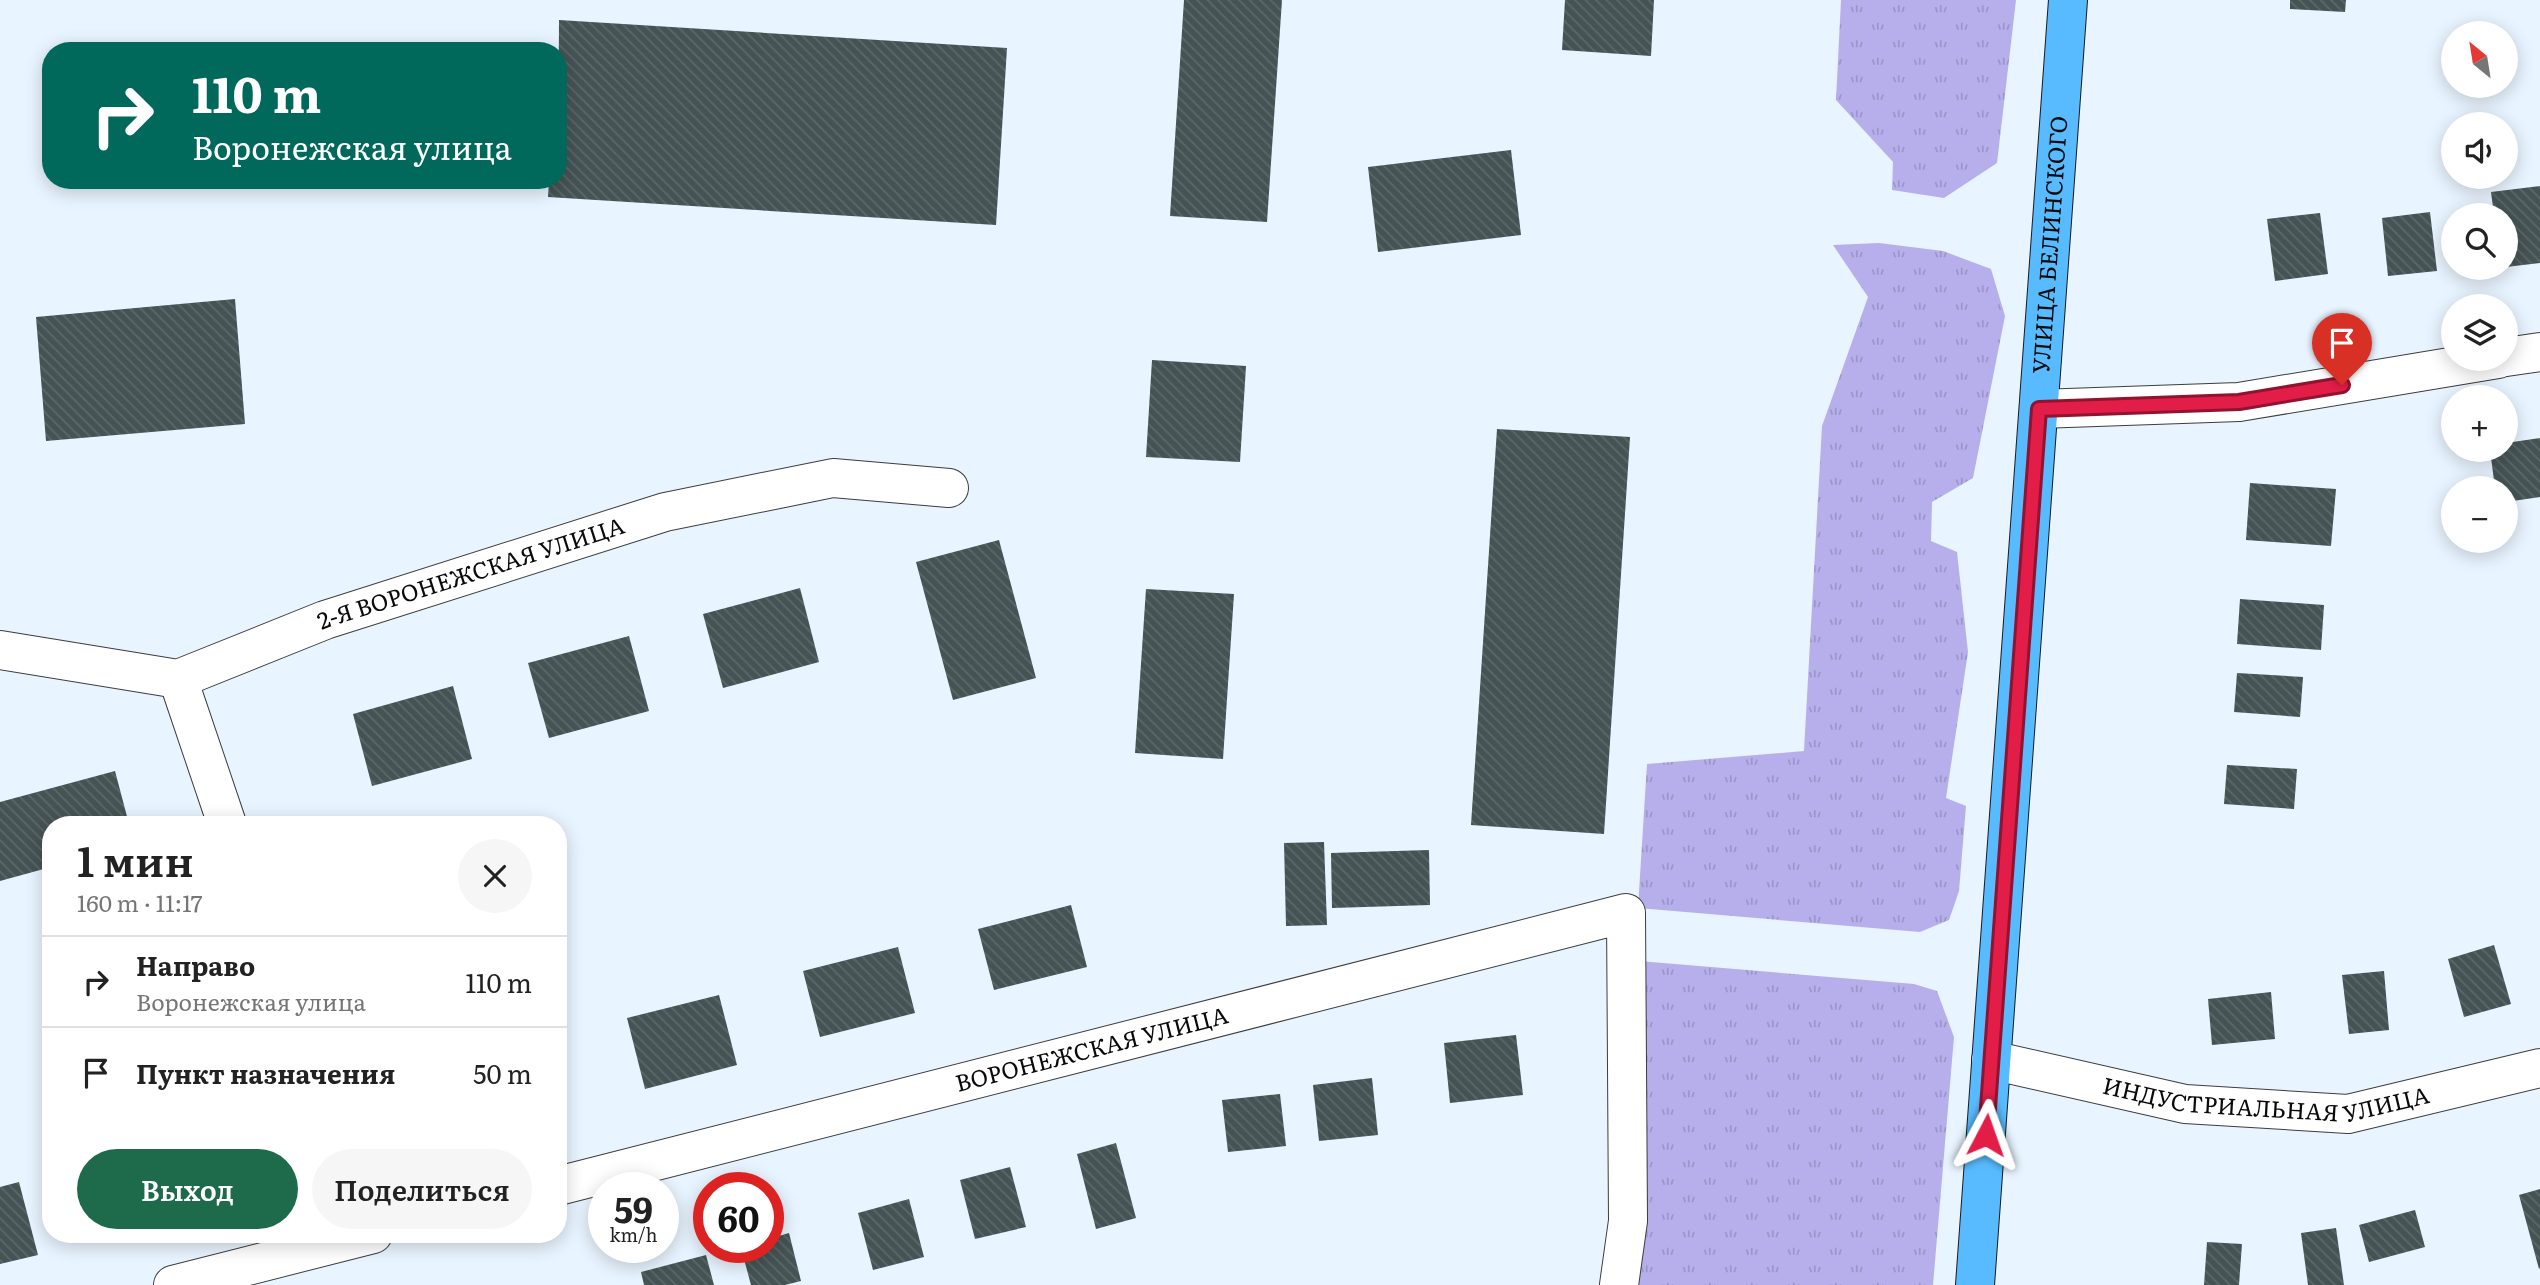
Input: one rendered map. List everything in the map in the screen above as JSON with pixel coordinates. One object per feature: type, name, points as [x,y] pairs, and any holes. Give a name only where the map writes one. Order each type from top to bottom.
[{"type":"main road","name":"УЛИЦА БЕЛИНСКОГО","points":[[1975,1285],[2068,0]]},
{"type":"street","points":[[2518,355],[2540,352]]},
{"type":"street","points":[[2039,409],[2239,402],[2441,368]]},
{"type":"street","name":"2-Я ВОРОНЕЖСКАЯ УЛИЦА","points":[[178,679],[325,620],[665,512],[833,478],[949,488]]},
{"type":"street","points":[[0,650],[178,679],[224,816]]},
{"type":"street","name":"ВОРОНЕЖСКАЯ УЛИЦА","points":[[567,1184],[1626,913],[1628,1220],[1619,1285]]},
{"type":"street","name":"ИНДУСТРИАЛЬНАЯ УЛИЦА","points":[[1991,1060],[2185,1104],[2348,1114],[2540,1068]]},
{"type":"street","points":[[173,1285],[338,1243]]},
{"type":"green space","points":[[1841,0],[2016,0],[1997,163],[1944,198],[1892,190],[1893,162],[1836,100]]},
{"type":"green space","points":[[1879,243],[1943,251],[1991,269],[2005,316],[1973,478],[1932,502],[1931,541],[1957,552],[1968,652],[1946,798],[1966,806],[1959,891],[1949,920],[1920,932],[1638,908],[1647,764],[1804,751],[1822,426],[1868,297],[1833,245]]},
{"type":"green space","points":[[1639,961],[1914,984],[1937,991],[1954,1037],[1933,1285],[1634,1285]]},
{"type":"building","points":[[1184,0],[1282,0],[1267,222],[1170,216]]},
{"type":"building","points":[[1565,0],[1654,0],[1651,56],[1562,50]]},
{"type":"building","points":[[2290,0],[2346,0],[2345,12],[2290,9]]},
{"type":"building","points":[[559,20],[1007,48],[996,225],[548,197],[548,189],[567,189],[567,42],[559,42]]},
{"type":"building","points":[[1511,150],[1521,235],[1378,252],[1368,167]]},
{"type":"building","points":[[2540,186],[2540,263],[2518,266],[2518,203],[2492,203],[2491,192]]},
{"type":"building","points":[[2430,212],[2437,271],[2388,276],[2382,218]]},
{"type":"building","points":[[2320,213],[2328,274],[2275,281],[2267,219]]},
{"type":"building","points":[[235,299],[245,424],[46,441],[36,317]]},
{"type":"building","points":[[1152,360],[1246,366],[1240,462],[1146,457]]},
{"type":"building","points":[[1497,429],[1630,437],[1604,834],[1471,825]]},
{"type":"building","points":[[2540,438],[2540,497],[2518,500],[2518,476],[2493,476],[2492,462],[2518,462],[2518,441]]},
{"type":"building","points":[[2250,483],[2336,489],[2331,546],[2246,540]]},
{"type":"building","points":[[999,540],[1036,678],[953,700],[916,562]]},
{"type":"building","points":[[800,588],[819,662],[723,688],[703,614]]},
{"type":"building","points":[[1146,589],[1234,594],[1223,759],[1135,753]]},
{"type":"building","points":[[2240,599],[2324,605],[2321,650],[2237,644]]},
{"type":"building","points":[[629,636],[649,711],[549,738],[528,663]]},
{"type":"building","points":[[2237,673],[2303,677],[2300,717],[2234,712]]},
{"type":"building","points":[[453,686],[472,759],[372,786],[353,714]]},
{"type":"building","points":[[2227,765],[2297,769],[2294,809],[2224,804]]},
{"type":"building","points":[[115,771],[127,816],[42,816],[42,869],[0,881],[0,802]]},
{"type":"building","points":[[1324,842],[1327,925],[1286,926],[1284,843]]},
{"type":"building","points":[[1429,850],[1430,905],[1332,908],[1331,853]]},
{"type":"building","points":[[1071,905],[1087,967],[994,990],[978,929]]},
{"type":"building","points":[[2494,945],[2511,1004],[2464,1017],[2448,959]]},
{"type":"building","points":[[898,947],[915,1013],[820,1037],[803,971]]},
{"type":"building","points":[[2384,971],[2389,1030],[2349,1034],[2342,975]]},
{"type":"building","points":[[2271,992],[2275,1039],[2212,1045],[2208,999]]},
{"type":"building","points":[[719,995],[737,1065],[645,1089],[627,1018]]},
{"type":"building","points":[[1516,1035],[1523,1095],[1450,1103],[1444,1043]]},
{"type":"building","points":[[1372,1078],[1378,1135],[1319,1141],[1313,1085]]},
{"type":"building","points":[[1280,1094],[1286,1146],[1228,1152],[1222,1100]]},
{"type":"building","points":[[1116,1143],[1136,1218],[1096,1229],[1077,1154]]},
{"type":"building","points":[[1010,1167],[1026,1227],[975,1239],[960,1180]]},
{"type":"building","points":[[19,1182],[38,1255],[0,1264],[0,1187]]},
{"type":"building","points":[[2540,1189],[2540,1268],[2539,1269],[2519,1195]]},
{"type":"building","points":[[909,1199],[924,1257],[873,1270],[858,1213]]},
{"type":"building","points":[[2415,1210],[2425,1247],[2369,1262],[2359,1225]]},
{"type":"building","points":[[2336,1228],[2344,1285],[2308,1285],[2301,1233]]},
{"type":"building","points":[[789,1233],[801,1281],[785,1285],[751,1285],[745,1263],[784,1263],[784,1234]]},
{"type":"building","points":[[2207,1242],[2242,1244],[2239,1285],[2204,1285]]},
{"type":"building","points":[[693,1258],[693,1263],[708,1263],[714,1285],[644,1285],[641,1272]]},
{"type":"route","points":[[1986,1135],[2039,409],[2239,402],[2342,385]]}]
